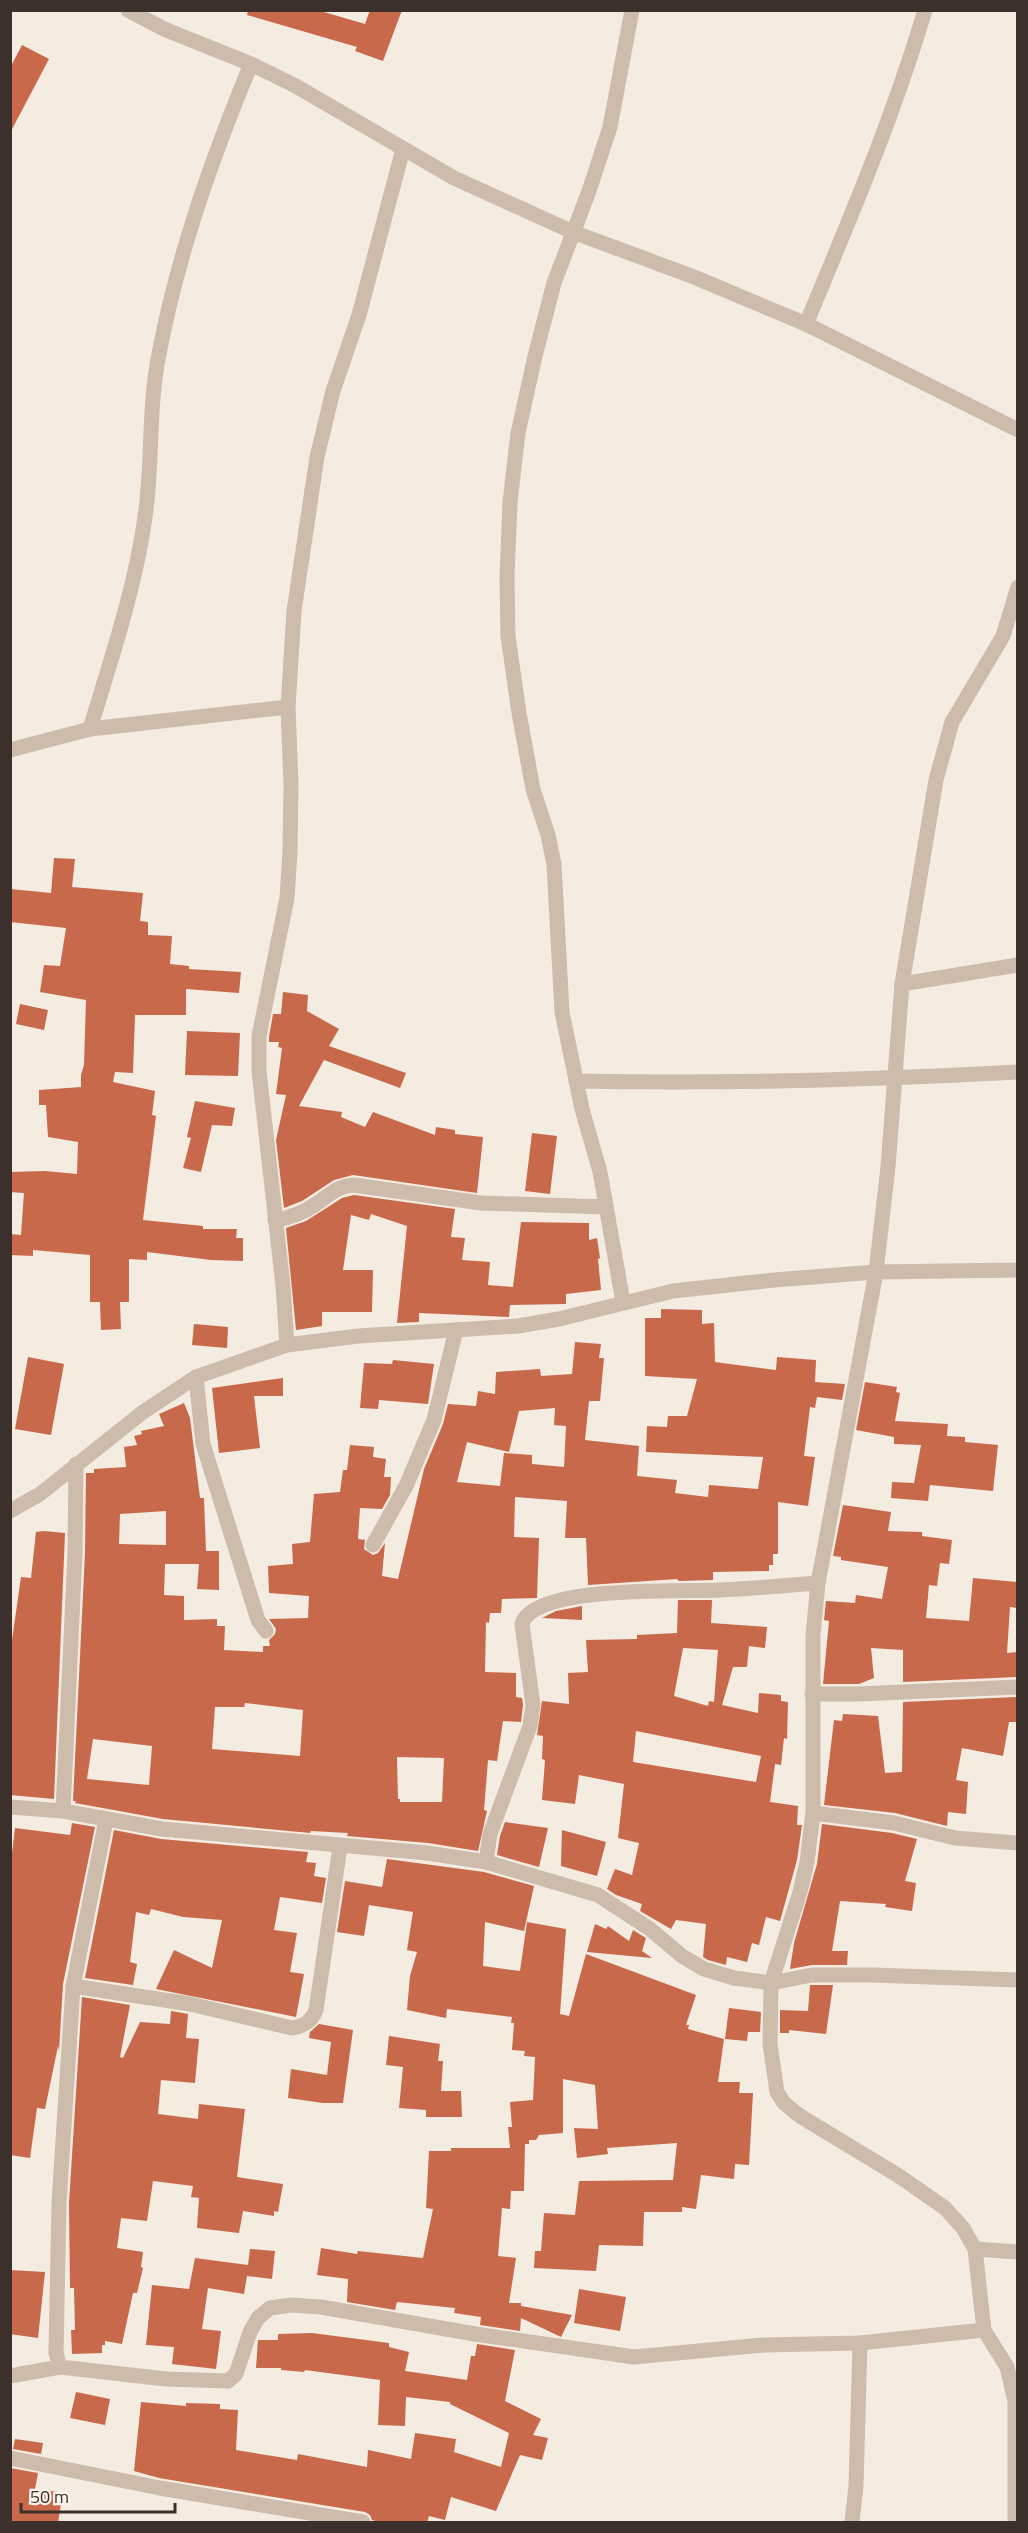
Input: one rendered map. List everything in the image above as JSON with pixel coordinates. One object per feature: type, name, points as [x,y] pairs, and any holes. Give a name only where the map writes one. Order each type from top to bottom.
[{"type":"street","points":[[128,10],[164,29],[251,64],[294,85],[454,178],[573,232],[694,277],[806,324],[1017,430]]},
{"type":"street","points":[[623,1302],[600,1172],[576,1081],[562,1012],[554,864],[548,835],[533,789],[519,713],[508,636],[507,577],[510,502],[518,433],[554,283],[610,127],[632,10]]},
{"type":"street","points":[[806,324],[864,184],[908,65],[925,10]]},
{"type":"street","points":[[90,729],[133,580],[140,546],[146,503],[153,394],[168,308],[183,251],[212,162],[251,64]]},
{"type":"street","points":[[288,1345],[259,1071],[259,1036],[287,898],[291,785],[288,707],[294,611],[317,457],[333,391],[359,315],[403,148]]},
{"type":"street","points":[[1016,2523],[1016,2401],[1007,2367],[984,2330],[975,2249],[963,2228],[945,2208],[899,2176],[800,2116],[784,2103],[777,2092],[770,2044],[771,1983],[800,1892],[807,1862],[813,1813],[813,1635],[818,1583],[876,1272],[888,1167],[902,984],[936,780],[952,722],[1003,636],[1017,587]]},
{"type":"street","points":[[10,750],[90,729],[288,707]]},
{"type":"street","points":[[902,984],[1017,965]]},
{"type":"street","points":[[576,1081],[704,1083],[894,1079],[1017,1072]]},
{"type":"street","points":[[275,1220],[299,1214],[317,1204],[330,1192],[343,1186],[354,1185],[481,1203],[606,1207]]},
{"type":"street","points":[[10,1511],[40,1494],[144,1413],[196,1377],[288,1345],[358,1336],[518,1326],[559,1319],[673,1291],[876,1272],[1017,1270]]},
{"type":"street","points":[[373,1545],[406,1486],[434,1420],[456,1330]]},
{"type":"street","points":[[196,1377],[203,1444],[258,1620],[266,1631]]},
{"type":"street","points":[[63,1811],[75,1553],[76,1464]]},
{"type":"street","points":[[486,1862],[490,1834],[530,1726],[532,1705],[522,1624],[527,1614],[537,1608],[573,1597],[597,1593],[721,1590],[818,1583]]},
{"type":"street","points":[[812,1694],[1017,1687]]},
{"type":"street","points":[[10,1807],[63,1811],[162,1829],[340,1847],[427,1853],[486,1862],[598,1895],[650,1929],[682,1956],[704,1969],[734,1978],[771,1983],[812,1975],[1017,1980]]},
{"type":"street","points":[[813,1813],[894,1823],[955,1838],[1017,1843]]},
{"type":"street","points":[[60,2367],[56,2353],[59,2203],[73,1986],[106,1820]]},
{"type":"street","points":[[73,1986],[190,2004],[292,2028],[303,2026],[313,2018],[316,2010],[340,1847]]},
{"type":"street","points":[[975,2249],[1017,2252]]},
{"type":"street","points":[[10,2376],[60,2367],[166,2379],[228,2381],[236,2374],[250,2332],[258,2318],[270,2308],[291,2305],[321,2307],[475,2334],[634,2357],[763,2345],[860,2343],[984,2330]]},
{"type":"street","points":[[852,2523],[856,2486],[860,2343]]},
{"type":"street","points":[[10,2458],[160,2488],[363,2523]]},
{"type":"building","points":[[248,10],[317,10],[365,24],[370,10],[402,10],[383,61],[355,51],[357,47],[247,15]]},
{"type":"building","points":[[22,45],[49,59],[10,133],[10,68]]},
{"type":"building","points":[[54,858],[75,859],[72,887],[143,893],[140,921],[148,922],[148,935],[172,936],[170,964],[189,966],[189,969],[241,972],[239,993],[186,989],[186,1015],[135,1015],[133,1073],[115,1072],[113,1082],[155,1091],[152,1115],[156,1116],[143,1220],[203,1226],[203,1229],[237,1229],[236,1238],[243,1238],[243,1261],[211,1260],[147,1252],[147,1260],[129,1259],[129,1302],[120,1302],[121,1329],[101,1330],[100,1302],[90,1302],[90,1255],[33,1250],[33,1256],[10,1255],[10,1234],[21,1235],[24,1193],[10,1192],[10,1172],[45,1171],[77,1174],[78,1142],[48,1137],[46,1105],[39,1105],[39,1090],[81,1087],[86,1000],[40,992],[44,965],[60,966],[66,928],[10,922],[10,889],[51,893]]},
{"type":"building","points":[[283,992],[308,995],[307,1011],[339,1029],[329,1046],[406,1073],[400,1088],[324,1060],[299,1106],[342,1112],[341,1117],[365,1127],[373,1112],[435,1135],[436,1127],[455,1130],[455,1134],[483,1137],[477,1193],[353,1175],[334,1180],[302,1201],[284,1208],[276,1140],[286,1095],[276,1094],[282,1048],[278,1047],[279,1042],[269,1042],[273,1014],[281,1014]]},
{"type":"building","points":[[20,1004],[48,1010],[44,1030],[16,1024]]},
{"type":"building","points":[[187,1031],[240,1033],[238,1076],[185,1075]]},
{"type":"building","points":[[195,1101],[235,1108],[232,1126],[212,1125],[201,1172],[183,1168],[191,1138],[187,1137]]},
{"type":"building","points":[[532,1133],[557,1136],[550,1194],[525,1191]]},
{"type":"building","points":[[354,1195],[455,1209],[451,1237],[465,1238],[462,1260],[490,1262],[488,1285],[513,1287],[521,1222],[589,1223],[589,1240],[597,1238],[601,1290],[566,1294],[566,1304],[510,1305],[509,1317],[419,1313],[419,1322],[397,1323],[407,1226],[371,1214],[369,1220],[351,1215],[343,1270],[373,1270],[372,1312],[322,1312],[322,1326],[296,1330],[286,1228],[306,1221],[342,1198]]},
{"type":"building","points":[[661,1309],[702,1310],[702,1324],[714,1323],[715,1362],[776,1370],[777,1357],[816,1360],[815,1382],[845,1384],[842,1400],[817,1397],[815,1408],[810,1407],[804,1456],[815,1457],[808,1506],[778,1502],[778,1554],[773,1554],[773,1565],[769,1565],[769,1571],[713,1572],[713,1580],[679,1581],[677,1579],[588,1585],[586,1538],[565,1538],[567,1501],[515,1497],[514,1537],[539,1538],[537,1598],[502,1599],[501,1613],[490,1613],[489,1623],[486,1622],[485,1672],[516,1673],[516,1697],[522,1698],[523,1705],[521,1722],[503,1721],[497,1761],[488,1760],[484,1810],[487,1811],[478,1851],[428,1843],[347,1836],[348,1833],[311,1831],[310,1833],[163,1819],[73,1801],[85,1553],[86,1473],[94,1473],[94,1469],[126,1467],[124,1447],[137,1445],[134,1436],[142,1434],[141,1431],[164,1426],[159,1414],[184,1403],[190,1418],[200,1498],[204,1498],[206,1551],[219,1551],[219,1590],[197,1589],[199,1564],[165,1564],[164,1595],[184,1596],[184,1620],[217,1619],[217,1626],[225,1626],[224,1650],[263,1652],[263,1646],[270,1646],[269,1640],[275,1634],[276,1629],[269,1619],[308,1618],[309,1596],[269,1593],[268,1566],[293,1564],[292,1544],[310,1542],[314,1494],[340,1492],[343,1470],[347,1470],[350,1445],[374,1447],[373,1457],[386,1459],[384,1477],[391,1477],[390,1495],[382,1509],[360,1508],[358,1539],[365,1540],[364,1549],[373,1555],[378,1553],[385,1543],[382,1576],[398,1579],[424,1469],[443,1424],[448,1404],[476,1406],[478,1391],[495,1394],[496,1372],[540,1369],[541,1376],[572,1374],[575,1342],[601,1344],[599,1358],[604,1358],[600,1401],[589,1401],[585,1440],[639,1446],[637,1476],[677,1480],[675,1493],[708,1497],[709,1485],[758,1489],[763,1457],[646,1452],[647,1426],[667,1427],[668,1416],[687,1416],[697,1379],[645,1376],[645,1318],[661,1318]],"holes":[[[555,1408],[554,1425],[566,1426],[564,1467],[532,1464],[532,1455],[504,1453],[500,1486],[457,1482],[467,1442],[509,1452],[519,1411]],[[166,1511],[166,1545],[119,1544],[120,1514]],[[245,1703],[303,1710],[300,1756],[212,1749],[215,1707],[244,1707]],[[93,1739],[152,1746],[149,1785],[87,1779]],[[397,1757],[444,1758],[442,1802],[400,1802],[398,1799]]]},
{"type":"building","points":[[194,1324],[228,1327],[227,1348],[192,1345]]},
{"type":"building","points":[[28,1357],[64,1364],[51,1435],[15,1429]]},
{"type":"building","points":[[393,1360],[434,1364],[428,1404],[379,1400],[378,1409],[360,1408],[364,1363],[392,1364]]},
{"type":"building","points":[[283,1378],[283,1396],[254,1396],[260,1448],[219,1453],[212,1388]]},
{"type":"building","points":[[865,1382],[897,1387],[896,1392],[900,1393],[895,1421],[948,1424],[947,1436],[965,1437],[965,1442],[998,1445],[993,1491],[930,1485],[928,1501],[891,1498],[892,1482],[914,1483],[921,1445],[894,1444],[894,1437],[856,1430]]},
{"type":"building","points":[[843,1505],[891,1512],[888,1531],[922,1532],[922,1536],[952,1540],[949,1564],[940,1563],[937,1586],[929,1585],[926,1618],[969,1621],[973,1578],[1017,1582],[1017,1608],[1010,1607],[1007,1653],[1017,1652],[1017,1677],[903,1682],[903,1650],[871,1648],[874,1678],[859,1684],[823,1684],[829,1621],[824,1620],[826,1601],[855,1603],[856,1595],[882,1599],[888,1567],[841,1560],[841,1557],[833,1556]]},
{"type":"building","points":[[36,1532],[65,1533],[54,1799],[10,1795],[10,1654],[21,1577],[31,1578]]},
{"type":"building","points":[[678,1600],[712,1600],[711,1623],[767,1627],[765,1648],[749,1646],[747,1667],[733,1667],[722,1705],[758,1713],[759,1693],[781,1695],[781,1701],[788,1702],[787,1739],[784,1738],[781,1765],[775,1764],[770,1802],[798,1806],[797,1825],[802,1825],[797,1860],[780,1921],[766,1917],[759,1945],[752,1943],[747,1962],[727,1957],[726,1965],[708,1960],[703,1957],[706,1924],[676,1920],[671,1929],[640,1911],[642,1904],[616,1895],[607,1889],[615,1869],[632,1875],[639,1843],[618,1838],[624,1784],[579,1775],[575,1804],[542,1800],[545,1760],[542,1759],[543,1736],[537,1735],[542,1701],[569,1704],[568,1673],[588,1672],[586,1640],[637,1639],[637,1635],[677,1633]],"holes":[[[683,1648],[718,1650],[714,1702],[709,1701],[708,1706],[674,1696]],[[636,1731],[761,1756],[756,1782],[633,1762]]]},
{"type":"building","points":[[582,1606],[582,1620],[542,1618],[556,1611]]},
{"type":"building","points":[[1016,1697],[1017,1722],[1009,1722],[1003,1756],[962,1748],[956,1780],[968,1782],[966,1814],[948,1812],[947,1826],[895,1813],[824,1805],[834,1720],[842,1721],[843,1714],[878,1716],[885,1773],[902,1772],[903,1702]]},
{"type":"building","points":[[505,1822],[548,1828],[539,1867],[497,1855]]},
{"type":"building","points":[[72,1823],[95,1827],[63,1984],[59,2051],[58,2046],[45,2109],[37,2108],[30,2158],[10,2155],[10,1870],[15,1828],[70,1835]]},
{"type":"building","points":[[822,1824],[892,1833],[917,1839],[905,1881],[916,1883],[912,1911],[885,1907],[886,1904],[840,1901],[832,1951],[848,1951],[847,1965],[812,1965],[790,1969],[794,1943],[817,1864]]},
{"type":"building","points":[[114,1830],[161,1839],[308,1852],[306,1862],[316,1863],[314,1876],[326,1878],[322,1903],[280,1897],[274,1930],[297,1933],[290,1972],[304,1974],[296,2017],[156,1989],[174,1950],[212,1968],[222,1920],[183,1917],[151,1909],[149,1915],[136,1912],[130,1962],[137,1964],[133,1985],[85,1978]]},
{"type":"building","points":[[562,1830],[606,1842],[597,1876],[561,1866]]},
{"type":"building","points":[[387,1859],[484,1872],[534,1886],[524,1931],[485,1922],[483,1966],[520,1971],[527,1922],[566,1929],[560,2014],[569,2016],[586,1954],[696,1995],[686,2025],[689,2025],[688,2029],[724,2039],[718,2082],[740,2082],[739,2093],[753,2093],[749,2165],[735,2164],[734,2179],[701,2175],[696,2209],[682,2207],[682,2212],[644,2212],[643,2246],[599,2245],[596,2271],[534,2268],[535,2251],[541,2251],[544,2213],[575,2215],[579,2181],[673,2180],[677,2143],[607,2148],[608,2154],[577,2158],[574,2128],[598,2129],[595,2085],[563,2079],[563,2133],[539,2135],[536,2140],[529,2140],[529,2144],[525,2144],[524,2191],[511,2191],[510,2209],[502,2208],[498,2256],[516,2258],[509,2303],[521,2303],[521,2306],[572,2315],[561,2337],[521,2318],[520,2331],[480,2325],[481,2317],[454,2313],[455,2308],[397,2302],[395,2310],[347,2302],[348,2279],[317,2275],[321,2248],[357,2254],[358,2251],[423,2258],[433,2209],[426,2208],[429,2151],[451,2151],[451,2148],[510,2148],[508,2127],[512,2127],[510,2102],[533,2100],[535,2057],[524,2056],[525,2051],[512,2050],[514,2023],[511,2023],[512,2017],[447,2009],[446,2018],[407,2010],[410,1976],[417,1952],[407,1950],[413,1912],[369,1905],[364,1936],[337,1932],[345,1881],[382,1887]]},
{"type":"building","points":[[595,1924],[606,1929],[608,1926],[629,1941],[633,1930],[646,1938],[642,1951],[652,1958],[587,1952]]},
{"type":"building","points":[[810,1985],[833,1985],[826,2034],[789,2030],[789,2033],[780,2033],[780,2010],[808,2011]]},
{"type":"building","points":[[82,1997],[130,2005],[120,2057],[123,2058],[140,2022],[170,2024],[171,2011],[188,2014],[186,2038],[199,2039],[195,2083],[161,2080],[158,2114],[198,2119],[199,2104],[245,2109],[237,2177],[283,2184],[278,2212],[274,2211],[274,2216],[243,2211],[239,2233],[197,2228],[199,2198],[191,2197],[193,2186],[153,2181],[147,2221],[121,2218],[117,2248],[143,2252],[141,2267],[143,2268],[137,2293],[133,2293],[122,2344],[105,2341],[105,2345],[102,2345],[102,2353],[72,2354],[71,2330],[75,2330],[74,2288],[70,2288],[69,2203]]},
{"type":"building","points":[[729,2008],[761,2012],[760,2032],[748,2032],[747,2041],[725,2039]]},
{"type":"building","points":[[319,2024],[353,2030],[343,2103],[323,2103],[288,2098],[291,2069],[327,2075],[331,2042],[309,2038],[310,2032]]},
{"type":"building","points":[[389,2036],[440,2044],[438,2061],[443,2061],[441,2091],[461,2091],[462,2117],[426,2117],[426,2110],[399,2108],[403,2067],[386,2065]]},
{"type":"building","points":[[250,2249],[275,2251],[272,2279],[247,2276],[244,2294],[208,2288],[202,2329],[221,2331],[216,2369],[172,2364],[174,2347],[146,2345],[152,2285],[189,2289],[195,2258],[248,2265]]},
{"type":"building","points":[[10,2270],[45,2272],[38,2338],[10,2334]]},
{"type":"building","points":[[579,2289],[626,2297],[620,2331],[574,2323]]},
{"type":"building","points":[[312,2333],[389,2343],[389,2347],[409,2352],[405,2371],[467,2380],[471,2356],[475,2356],[477,2344],[515,2350],[505,2401],[541,2419],[533,2435],[548,2438],[542,2460],[520,2455],[496,2511],[451,2497],[445,2520],[429,2516],[427,2523],[383,2523],[372,2520],[365,2512],[159,2478],[134,2471],[141,2402],[186,2406],[186,2403],[220,2404],[220,2409],[238,2410],[236,2450],[297,2460],[298,2454],[367,2467],[368,2450],[411,2459],[415,2433],[456,2439],[454,2452],[501,2467],[509,2433],[450,2402],[406,2397],[405,2426],[378,2425],[380,2380],[305,2370],[304,2372],[281,2370],[281,2368],[256,2368],[258,2340],[278,2340],[278,2334]]},
{"type":"building","points":[[76,2392],[110,2399],[105,2425],[70,2418]]},
{"type":"building","points":[[15,2439],[43,2443],[41,2454],[13,2449]]},
{"type":"building","points":[[10,2468],[38,2473],[35,2489],[58,2492],[56,2504],[61,2504],[58,2523],[10,2523]]}]
